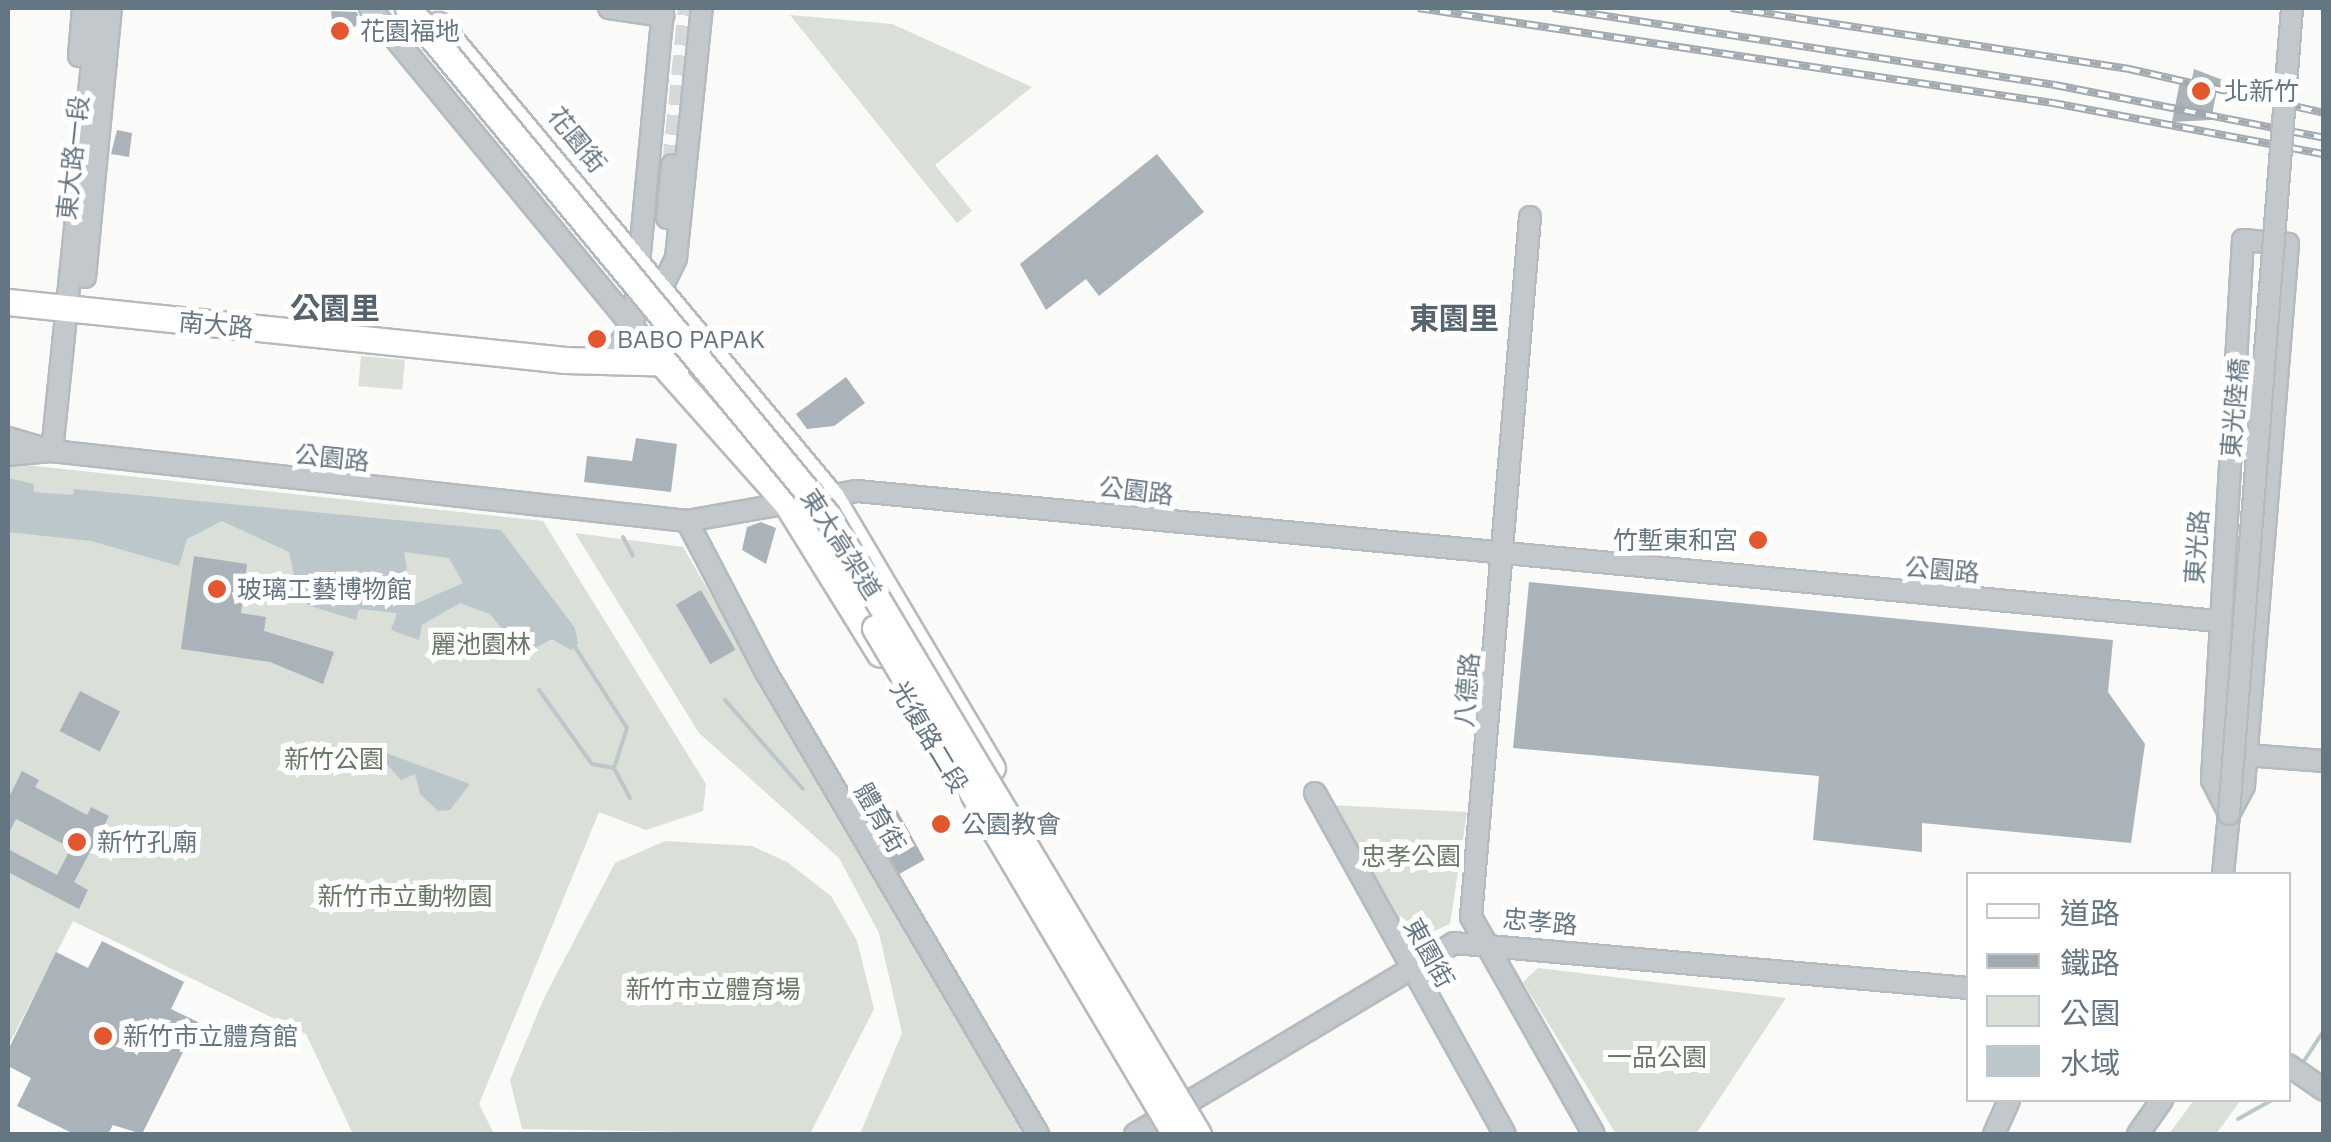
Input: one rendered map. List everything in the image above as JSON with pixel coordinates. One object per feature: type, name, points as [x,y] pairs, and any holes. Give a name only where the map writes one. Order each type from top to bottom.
[{"type":"main road","name":"東大高架道","points":[[388,8],[810,518],[1157,1131]]},
{"type":"main road","name":"東大高架道","points":[[408,8],[826,514],[1198,1134]]},
{"type":"main road","name":"光復路二段","points":[[424,8],[831,497],[1208,1134]]},
{"type":"main road","name":"南大路","points":[[8,302],[604,364],[662,363]]},
{"type":"main road","points":[[662,363],[719,362]]},
{"type":"main road","name":"光復路二段","points":[[662,363],[787,504],[1157,1131]]},
{"type":"main road","points":[[882,641],[904,658],[1129,1040],[1157,1131]]},
{"type":"street","name":"東大路一段","points":[[68,310],[58,282],[83,8]]},
{"type":"street","name":"東大路一段","points":[[52,452],[98,8]]},
{"type":"street","name":"東大路一段","points":[[68,310],[85,279],[111,8]]},
{"type":"street","points":[[370,8],[633,327]]},
{"type":"street","name":"花園街","points":[[438,8],[638,265]]},
{"type":"street","points":[[604,364],[633,327],[663,12],[608,8]]},
{"type":"street","points":[[660,290],[676,258],[702,8]]},
{"type":"street","name":"東光陸橋","points":[[2229,814],[2292,8]]},
{"type":"street","points":[[662,363],[660,290],[672,165]]},
{"type":"street","name":"八德路","points":[[1530,217],[1471,917],[1594,1134]]},
{"type":"street","name":"東光路","points":[[2223,872],[2229,814],[2244,786],[2288,244],[2243,240],[2217,621],[2212,780],[2229,814]]},
{"type":"street","points":[[604,291],[623,293],[638,265]]},
{"type":"street","name":"光復路二段","points":[[633,327],[662,363]]},
{"type":"street","name":"公園路","points":[[8,438],[52,452]]},
{"type":"street","name":"公園路","points":[[8,454],[52,452],[687,521],[857,490],[2217,621]]},
{"type":"street","points":[[2226,474],[2271,477]]},
{"type":"street","name":"體育街","points":[[687,521],[766,672],[1038,1134]]},
{"type":"street","points":[[2246,755],[2324,760]]},
{"type":"street","name":"東園街","points":[[1315,792],[1408,969],[1505,1134]]},
{"type":"street","name":"忠孝路","points":[[1157,1131],[1188,1102],[1454,944],[1483,942],[1966,988]]},
{"type":"street","points":[[2291,1067],[2324,1090]]},
{"type":"street","points":[[1994,1134],[2008,1102]]},
{"type":"street","points":[[2138,1134],[2161,1102]]},
{"type":"green space","points":[[790,15],[892,24],[1032,87],[935,165],[972,211],[957,223]]},
{"type":"green space","points":[[361,356],[405,360],[402,390],[358,386]]},
{"type":"green space","name":"新竹公園","points":[[8,463],[543,521],[706,784],[703,811],[646,830],[599,812],[479,1104],[494,1134],[353,1134],[306,1034],[73,921],[8,1046]]},
{"type":"green space","points":[[575,533],[683,547],[1024,1134],[860,1134],[902,1033],[879,933],[839,858],[699,733]]},
{"type":"green space","name":"忠孝公園","points":[[1330,805],[1467,812],[1450,924],[1404,944]]},
{"type":"green space","name":"新竹市立體育場","points":[[665,841],[752,846],[787,862],[831,896],[857,941],[874,1009],[810,1134],[522,1129],[510,1080],[544,998],[615,863]]},
{"type":"green space","name":"一品公園","points":[[1538,968],[1786,998],[1696,1134],[1616,1134],[1523,982]]},
{"type":"green space","points":[[2193,1102],[2240,1102],[2216,1134],[2169,1134]]},
{"type":"water","points":[[8,478],[34,484],[34,492],[73,495],[74,489],[501,530],[575,628],[578,644],[571,650],[552,639],[535,648],[516,646],[490,614],[460,603],[422,625],[419,640],[391,630],[397,613],[359,609],[356,620],[310,606],[299,597],[289,552],[222,521],[187,539],[179,566],[91,541],[8,532]],"holes":[[[404,552],[449,558],[463,583],[413,605]]]},
{"type":"water","points":[[359,743],[470,784],[450,810],[438,811],[420,794],[415,774],[401,780],[383,760],[363,762]]},
{"type":"building","name":"花園福地","points":[[331,11],[357,12],[360,23],[334,40]]},
{"type":"building","points":[[2194,69],[2228,82],[2217,90],[2211,120],[2172,122],[2180,81],[2191,83]]},
{"type":"building","points":[[117,130],[132,133],[129,157],[111,154]]},
{"type":"building","points":[[1157,154],[1204,212],[1099,296],[1086,279],[1046,310],[1020,264]]},
{"type":"building","points":[[846,377],[865,403],[834,426],[807,429],[796,414]]},
{"type":"building","points":[[636,438],[677,444],[671,492],[584,482],[587,456],[632,461]]},
{"type":"building","points":[[761,522],[776,528],[766,564],[742,550],[747,527]]},
{"type":"building","name":"玻璃工藝博物館","points":[[194,556],[247,564],[241,613],[266,617],[264,631],[334,652],[323,684],[270,662],[181,649]]},
{"type":"building","points":[[1529,582],[2113,640],[2108,692],[2145,744],[2131,843],[1922,823],[1922,852],[1813,840],[1819,776],[1513,748]]},
{"type":"building","points":[[701,590],[736,650],[710,664],[676,604]]},
{"type":"building","points":[[80,691],[120,711],[100,752],[60,731]]},
{"type":"building","name":"新竹孔廟","points":[[22,771],[39,780],[35,787],[87,815],[91,807],[109,816],[74,882],[88,890],[79,909],[8,872],[8,849],[57,875],[71,848],[16,819],[8,835],[8,799]]},
{"type":"building","points":[[897,810],[925,860],[898,874],[871,825]]},
{"type":"building","name":"新竹市立體育館","points":[[102,941],[184,982],[171,1009],[198,1022],[142,1134],[113,1125],[108,1134],[74,1134],[17,1106],[31,1078],[8,1066],[8,1050],[56,952],[88,968]]},
{"type":"waterway","points":[[623,537],[633,556]]},
{"type":"waterway","points":[[575,647],[627,728],[614,768],[630,798]]},
{"type":"waterway","points":[[539,690],[592,764],[614,768]]},
{"type":"waterway","points":[[725,700],[803,789]]},
{"type":"waterway","points":[[2304,1061],[2324,1030]]},
{"type":"waterway","points":[[2238,1119],[2268,1102]]},
{"type":"tunnel","points":[[672,165],[688,8]]},
{"type":"railway","points":[[1418,8],[2053,103],[2324,154]]},
{"type":"railway","points":[[1553,8],[2055,85],[2324,138]]},
{"type":"railway","points":[[1731,8],[2129,69],[2324,113]]},
{"type":"place","name":"花園福地","points":[[340,31]]},
{"type":"place","name":"北新竹","points":[[2201,91]]},
{"type":"place","name":"BABO PAPAK","points":[[597,339]]},
{"type":"place","name":"竹塹東和宮","points":[[1758,540]]},
{"type":"place","name":"玻璃工藝博物館","points":[[217,589]]},
{"type":"place","name":"公園教會","points":[[941,824]]},
{"type":"place","name":"新竹孔廟","points":[[77,842]]},
{"type":"place","name":"新竹市立體育館","points":[[103,1036]]},
{"type":"district","name":"公園里","points":[[335,308]]},
{"type":"district","name":"東園里","points":[[1454,318]]},
{"type":"park label","name":"麗池園林","points":[[481,644]]},
{"type":"park label","name":"新竹市立動物園","points":[[405,896]]}]
